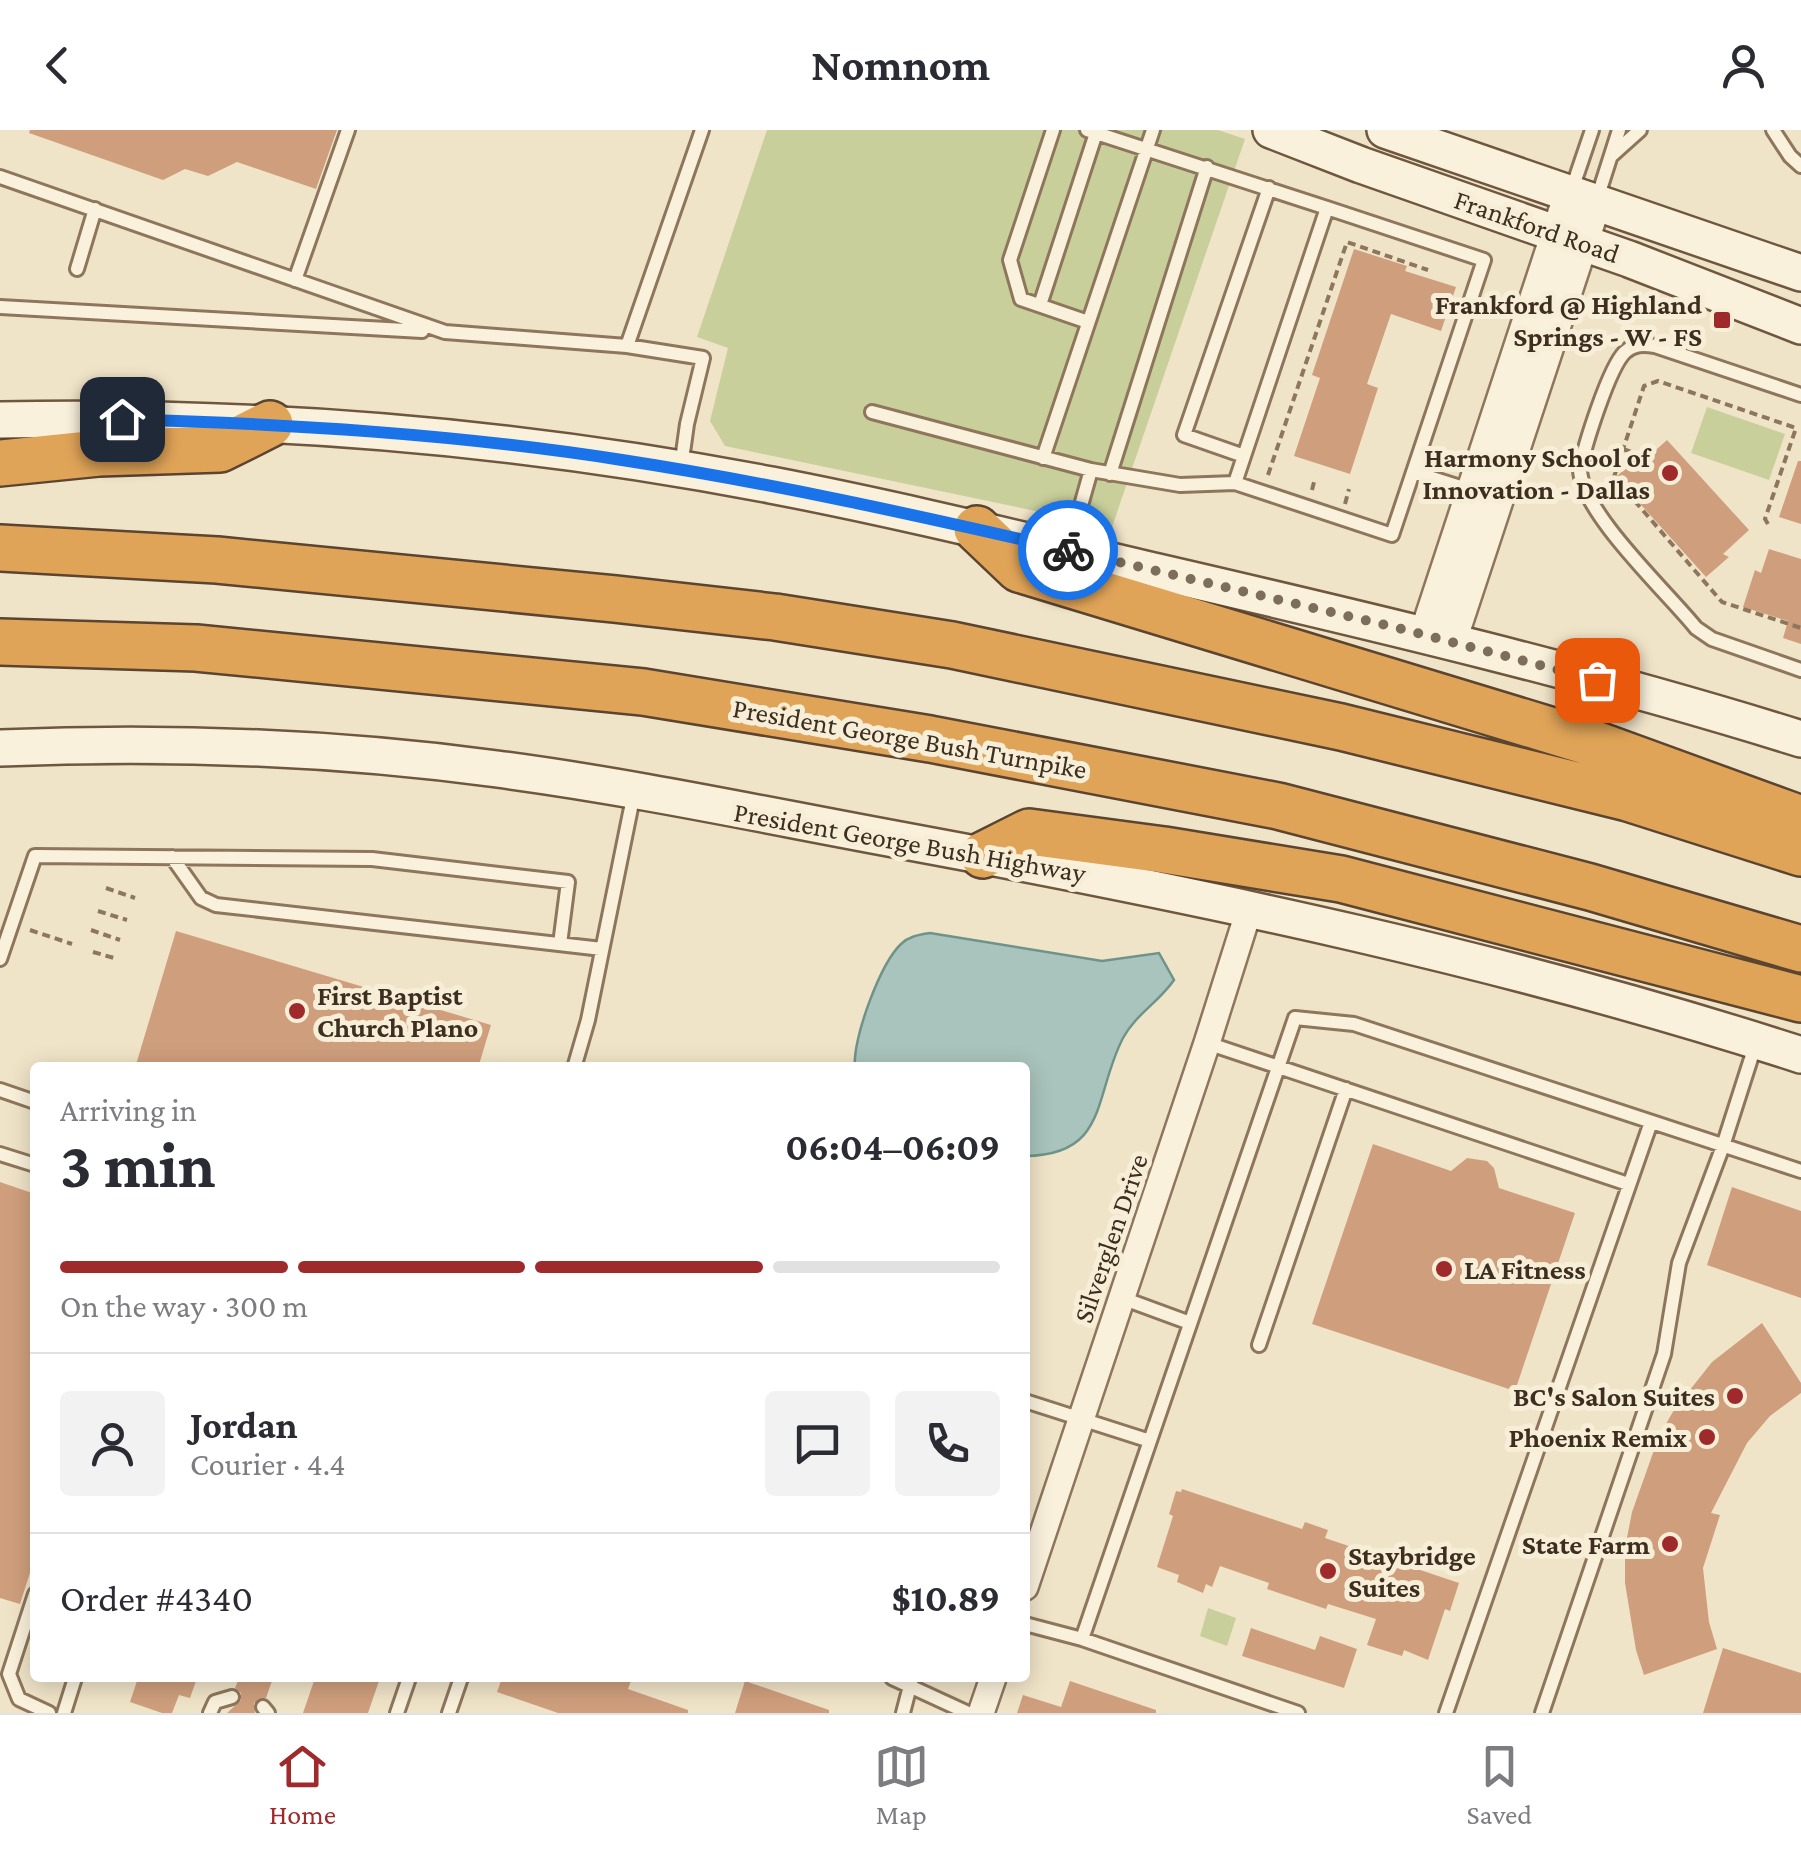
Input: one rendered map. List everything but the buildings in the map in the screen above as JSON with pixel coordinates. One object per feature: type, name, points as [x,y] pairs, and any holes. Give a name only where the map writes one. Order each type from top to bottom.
[{"type":"highway","points":[[0,462],[220,449],[270,424]]},
{"type":"highway","points":[[977,529],[1019,569],[1592,742],[1801,819]]},
{"type":"highway","points":[[0,548],[217,560],[595,597],[775,617],[952,644],[1379,736],[1628,798],[1801,853]]},
{"type":"highway","name":"President George Bush Turnpike","points":[[0,642],[196,648],[643,692],[930,739],[1278,806],[1590,887],[1801,949]]},
{"type":"highway","points":[[983,855],[1029,832],[1340,879],[1801,1000]]},
{"type":"main road","name":"Frankford Road","points":[[1271,130],[1801,326]]},
{"type":"main road","name":"Frankford Road","points":[[1385,130],[1801,273]]},
{"type":"main road","points":[[0,420],[270,424],[463,439],[681,469],[977,529],[1438,638],[1801,740]]},
{"type":"main road","name":"President George Bush Highway","points":[[0,748],[192,746],[346,753],[496,769],[634,791],[1250,907],[1487,963],[1801,1055]]},
{"type":"street","points":[[1438,638],[1583,198]]},
{"type":"street","name":"Silverglen Drive","points":[[1030,1572],[1250,907]]},
{"type":"street","points":[[981,1713],[993,1682]]},
{"type":"lane","points":[[296,280],[348,130]]},
{"type":"lane","points":[[627,346],[702,130]]},
{"type":"lane","points":[[1053,130],[1010,260],[1021,299],[1088,322]]},
{"type":"lane","points":[[1043,458],[1153,130]]},
{"type":"lane","points":[[1583,198],[1592,130]]},
{"type":"lane","points":[[1610,157],[1619,130]]},
{"type":"lane","points":[[1583,198],[1610,157],[1640,130]]},
{"type":"lane","points":[[1773,130],[1801,166]]},
{"type":"lane","points":[[872,412],[1110,474],[1180,485],[1235,483],[1392,535],[1484,260],[1091,131],[1040,305]]},
{"type":"lane","points":[[1110,474],[1206,166]]},
{"type":"lane","points":[[0,177],[445,332]]},
{"type":"lane","points":[[1244,456],[1184,436],[1269,188]]},
{"type":"lane","points":[[1235,483],[1327,208]]},
{"type":"lane","points":[[77,269],[95,209]]},
{"type":"lane","points":[[0,306],[445,332],[627,346],[703,358],[681,469]]},
{"type":"lane","points":[[1801,395],[1655,346],[1632,347],[1611,376],[1580,470],[1582,486],[1595,511],[1696,628],[1712,639],[1801,670]]},
{"type":"lane","points":[[1068,550],[1090,470]]},
{"type":"lane","points":[[1413,472],[1485,495]]},
{"type":"lane","points":[[575,1062],[634,791]]},
{"type":"lane","points":[[0,959],[34,856],[372,858],[568,882],[560,944]]},
{"type":"lane","points":[[172,857],[201,898],[216,905],[602,949]]},
{"type":"lane","points":[[1082,1639],[1295,1018],[1354,1024],[1801,1172]]},
{"type":"lane","points":[[1542,1713],[1664,1354],[1679,1263],[1757,1041]]},
{"type":"lane","points":[[1207,1043],[1628,1184]]},
{"type":"lane","points":[[1258,1345],[1346,1089]]},
{"type":"lane","points":[[0,1090],[30,1100]]},
{"type":"lane","points":[[1446,1713],[1652,1122]]},
{"type":"lane","points":[[0,1154],[30,1163]]},
{"type":"lane","points":[[1122,1298],[1190,1322]]},
{"type":"lane","points":[[1030,1403],[1150,1441]]},
{"type":"lane","points":[[30,1610],[9,1674],[19,1699],[49,1713]]},
{"type":"lane","points":[[1030,1625],[1082,1639],[1298,1713]]},
{"type":"lane","points":[[0,1644],[17,1650]]},
{"type":"lane","points":[[64,1713],[74,1682]]},
{"type":"lane","points":[[398,1713],[408,1682]]},
{"type":"lane","points":[[449,1713],[460,1682]]},
{"type":"lane","points":[[903,1713],[912,1683],[968,1713]]},
{"type":"lane","points":[[210,1713],[215,1702],[232,1697]]},
{"type":"path","points":[[1266,480],[1347,242],[1428,270]]},
{"type":"path","points":[[1410,264],[1414,251]]},
{"type":"path","points":[[1768,524],[1765,519],[1796,428],[1658,381],[1644,386],[1614,477],[1722,602],[1801,628]]},
{"type":"path","points":[[1624,449],[1646,457]]},
{"type":"path","points":[[1311,495],[1316,478]]},
{"type":"path","points":[[1344,506],[1349,489]]},
{"type":"path","points":[[106,888],[135,898]]},
{"type":"path","points":[[98,910],[127,920]]},
{"type":"path","points":[[26,928],[72,944]]},
{"type":"path","points":[[91,930],[120,940]]},
{"type":"path","points":[[93,952],[114,958]]},
{"type":"green space","points":[[767,130],[1218,130],[1245,139],[1112,527],[725,446],[710,421],[728,348],[697,337]]},
{"type":"green space","points":[[1707,407],[1785,434],[1769,480],[1691,453]]},
{"type":"green space","points":[[1208,1608],[1236,1618],[1227,1646],[1200,1636]]},
{"type":"water","points":[[930,933],[1102,961],[1159,953],[1174,980],[1123,1038],[1085,1134],[1072,1145],[1052,1153],[1030,1155],[1030,1062],[855,1062],[858,1039],[876,985],[893,954],[914,936]]},
{"type":"way so far","points":[[1068,550],[1394,627],[1597,680]]},
{"type":"place","name":"Frankford @ Highland Springs - W - FS","points":[[1722,320]]},
{"type":"place","name":"Harmony School of Innovation - Dallas","points":[[1670,473]]},
{"type":"place","name":"First Baptist Church Plano","points":[[297,1011]]},
{"type":"place","name":"LA Fitness","points":[[1444,1269]]},
{"type":"place","name":"BC's Salon Suites","points":[[1735,1396]]},
{"type":"place","name":"Phoenix Remix","points":[[1707,1437]]},
{"type":"place","name":"State Farm","points":[[1670,1544]]},
{"type":"place","name":"Staybridge Suites","points":[[1328,1571]]},
{"type":"route","points":[[122,419],[388,432],[618,459],[807,492],[1068,550]]}]
